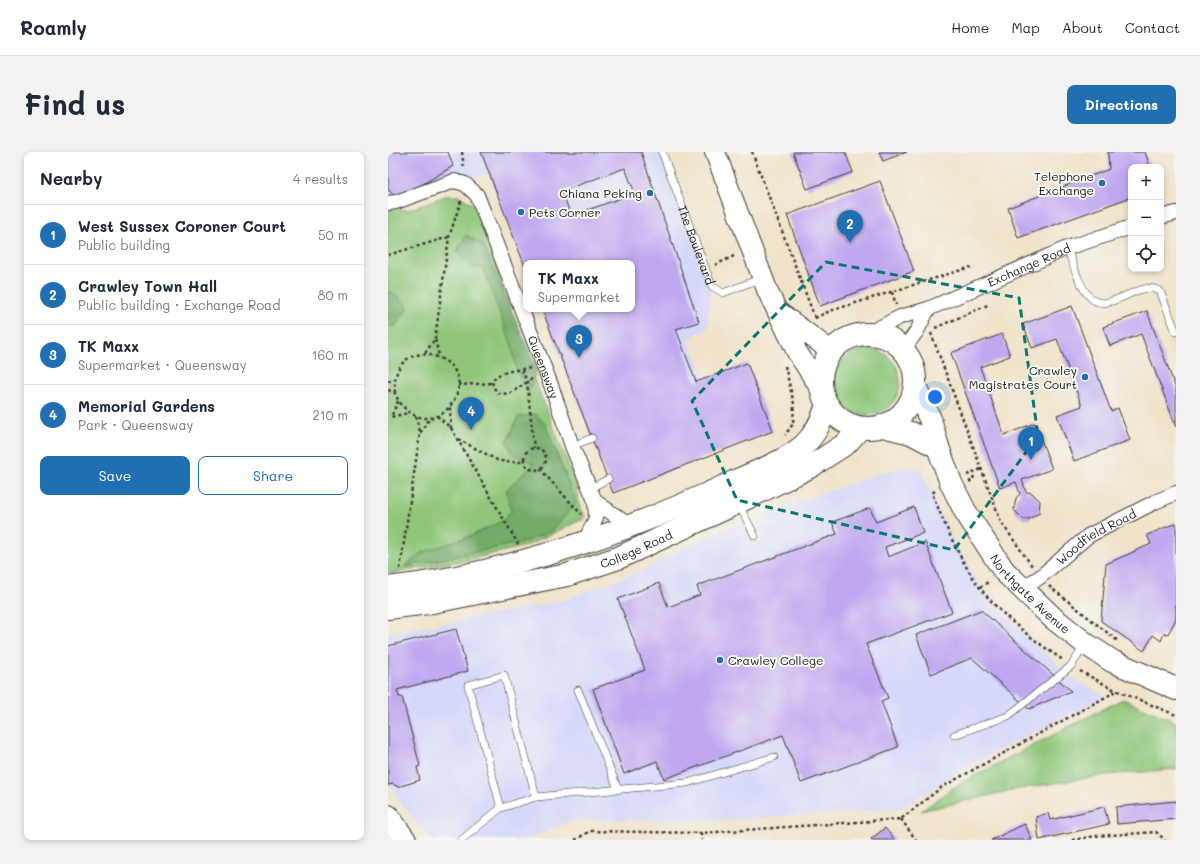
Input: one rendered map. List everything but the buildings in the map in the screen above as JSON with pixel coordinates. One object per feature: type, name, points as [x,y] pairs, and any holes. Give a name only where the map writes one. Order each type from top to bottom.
[{"type":"main road","points":[[869,334],[884,336],[903,350],[914,370],[914,386],[910,401],[904,412],[894,420],[883,426],[860,428],[847,423],[836,416],[824,397],[821,376],[824,363],[831,351],[842,341],[854,335],[869,334]]},
{"type":"main road","name":"Northgate Avenue","points":[[914,386],[930,419],[951,483],[965,511],[1004,571],[1021,589],[1053,618],[1086,644],[1112,661],[1176,689]]},
{"type":"main road","name":"College Road","points":[[394,579],[493,570],[542,557],[630,526],[708,494],[785,457],[803,446],[820,425],[824,397]]},
{"type":"main road","points":[[883,426],[911,433],[938,447]]},
{"type":"main road","name":"College Road","points":[[388,608],[428,603],[567,575],[618,558],[738,504],[827,457],[847,443],[860,428]]},
{"type":"main road","points":[[388,816],[399,836]]},
{"type":"street","points":[[715,152],[777,311],[797,352],[824,397]]},
{"type":"street","points":[[388,203],[402,200],[450,182],[465,184]]},
{"type":"street","name":"Queensway","points":[[465,184],[476,195],[483,210],[592,495],[596,518],[584,543]]},
{"type":"street","points":[[1164,216],[1176,213]]},
{"type":"street","name":"Exchange Road","points":[[869,334],[900,317],[928,309],[1067,248],[1128,228]]},
{"type":"street","points":[[903,350],[917,331],[928,309]]},
{"type":"street","points":[[777,311],[831,351]]},
{"type":"street","name":"Woodfield Road","points":[[1021,589],[1036,572],[1088,536],[1176,493]]},
{"type":"street","points":[[592,495],[630,526]]},
{"type":"lane","name":"The Boulevard","points":[[662,152],[712,286],[723,293],[763,278]]},
{"type":"lane","points":[[1067,248],[1082,287],[1089,296],[1098,303],[1106,303],[1145,288],[1154,288],[1160,291],[1176,332]]},
{"type":"lane","points":[[572,446],[592,438]]},
{"type":"lane","points":[[592,495],[608,479]]},
{"type":"lane","points":[[738,504],[755,536]]},
{"type":"lane","points":[[954,736],[1008,716],[1071,666],[1086,644]]},
{"type":"lane","points":[[500,808],[468,685],[504,675],[536,797]]},
{"type":"lane","points":[[578,690],[618,789]]},
{"type":"lane","points":[[461,840],[500,808],[536,797],[687,783],[774,757]]},
{"type":"path","points":[[752,152],[815,318],[830,311],[971,267]]},
{"type":"path","points":[[439,356],[425,354],[409,359],[402,364],[395,379],[395,393],[398,401],[409,413],[416,416],[431,418],[437,416],[450,407],[456,397],[458,385],[452,368],[439,356],[435,339],[449,237],[465,184]]},
{"type":"path","points":[[388,255],[449,237]]},
{"type":"path","points":[[892,292],[900,317]]},
{"type":"path","points":[[990,304],[930,330],[1000,522],[1036,572],[1094,624],[1122,644]]},
{"type":"path","points":[[425,354],[435,339]]},
{"type":"path","points":[[782,440],[793,424],[794,411],[784,363]]},
{"type":"path","points":[[493,383],[499,374],[533,367]]},
{"type":"path","points":[[522,370],[527,382],[534,448]]},
{"type":"path","points":[[493,383],[498,393],[508,394],[536,376]]},
{"type":"path","points":[[388,381],[395,379]]},
{"type":"path","points":[[458,385],[493,383]]},
{"type":"path","points":[[388,390],[395,393]]},
{"type":"path","points":[[388,420],[391,417],[398,401]]},
{"type":"path","points":[[450,407],[451,428]]},
{"type":"path","points":[[391,417],[409,413]]},
{"type":"path","points":[[394,579],[420,433],[416,416]]},
{"type":"path","points":[[437,416],[451,428],[519,544]]},
{"type":"path","points":[[420,433],[431,418]]},
{"type":"path","points":[[458,439],[497,460],[506,462],[525,462]]},
{"type":"path","points":[[540,469],[545,464],[546,457],[543,451],[534,448],[527,451],[525,462],[529,468],[540,469],[585,518]]},
{"type":"path","points":[[972,473],[981,469]]},
{"type":"path","points":[[932,493],[952,540],[980,587],[999,608],[1037,642],[1071,666],[1115,690],[1176,715]]},
{"type":"path","points":[[575,840],[590,831],[701,833],[901,819],[942,787],[1113,693],[1115,690]]},
{"type":"path","points":[[901,819],[916,840]]},
{"type":"path","points":[[1072,840],[1096,836],[1156,832],[1165,840]]},
{"type":"path","points":[[701,833],[702,840]]},
{"type":"highlighted area","points":[[826,262],[1019,298],[1038,436],[954,550],[737,500],[692,401]]},
{"type":"shaded area","points":[[388,152],[662,152],[711,288],[707,329],[688,339],[707,383],[587,425],[543,312],[635,312],[635,260],[523,260],[523,261],[488,173],[460,182],[388,200]]},
{"type":"shaded area","name":"Crawley College","points":[[903,468],[920,469],[952,540],[979,584],[996,605],[1015,625],[1071,677],[1105,697],[973,763],[902,808],[733,820],[573,820],[527,840],[432,840],[402,805],[388,782],[388,634],[561,601],[639,572],[698,541],[761,515],[882,472]]},
{"type":"green space","points":[[445,196],[459,196],[476,206],[532,374],[577,486],[579,502],[585,518],[526,546],[466,560],[388,574],[388,209],[408,210]]},
{"type":"green space","points":[[466,235],[483,244],[537,370],[528,393],[516,369],[512,346],[483,268],[473,267],[457,251]]},
{"type":"green space","points":[[388,291],[399,297],[408,307],[396,326],[388,326]]},
{"type":"green space","points":[[867,349],[880,351],[895,364],[898,369],[900,382],[898,395],[885,410],[880,413],[867,415],[854,413],[839,400],[836,395],[834,382],[836,369],[849,354],[854,351]]},
{"type":"green space","points":[[535,414],[545,423],[576,503],[552,531],[524,542],[404,567],[421,553],[473,535],[504,520],[511,511],[506,490],[534,464],[513,454],[507,442],[518,417]]},
{"type":"green space","points":[[1123,699],[1176,722],[1176,769],[1106,775],[1018,789],[921,811],[960,783]]},
{"type":"place","name":"Telephone Exchange","points":[[1102,183]]},
{"type":"place","name":"Chiana Peking","points":[[650,193]]},
{"type":"place","name":"Pets Corner","points":[[521,212]]},
{"type":"place","name":"Crawley Town Hall","points":[[850,243]]},
{"type":"place","name":"TK Maxx","points":[[579,358]]},
{"type":"place","name":"Crawley Magistrates Court","points":[[1085,377]]},
{"type":"place","name":"Memorial Gardens","points":[[471,430]]},
{"type":"place","name":"West Sussex Coroner Court","points":[[1031,460]]},
{"type":"place","name":"Crawley College","points":[[720,660]]}]
